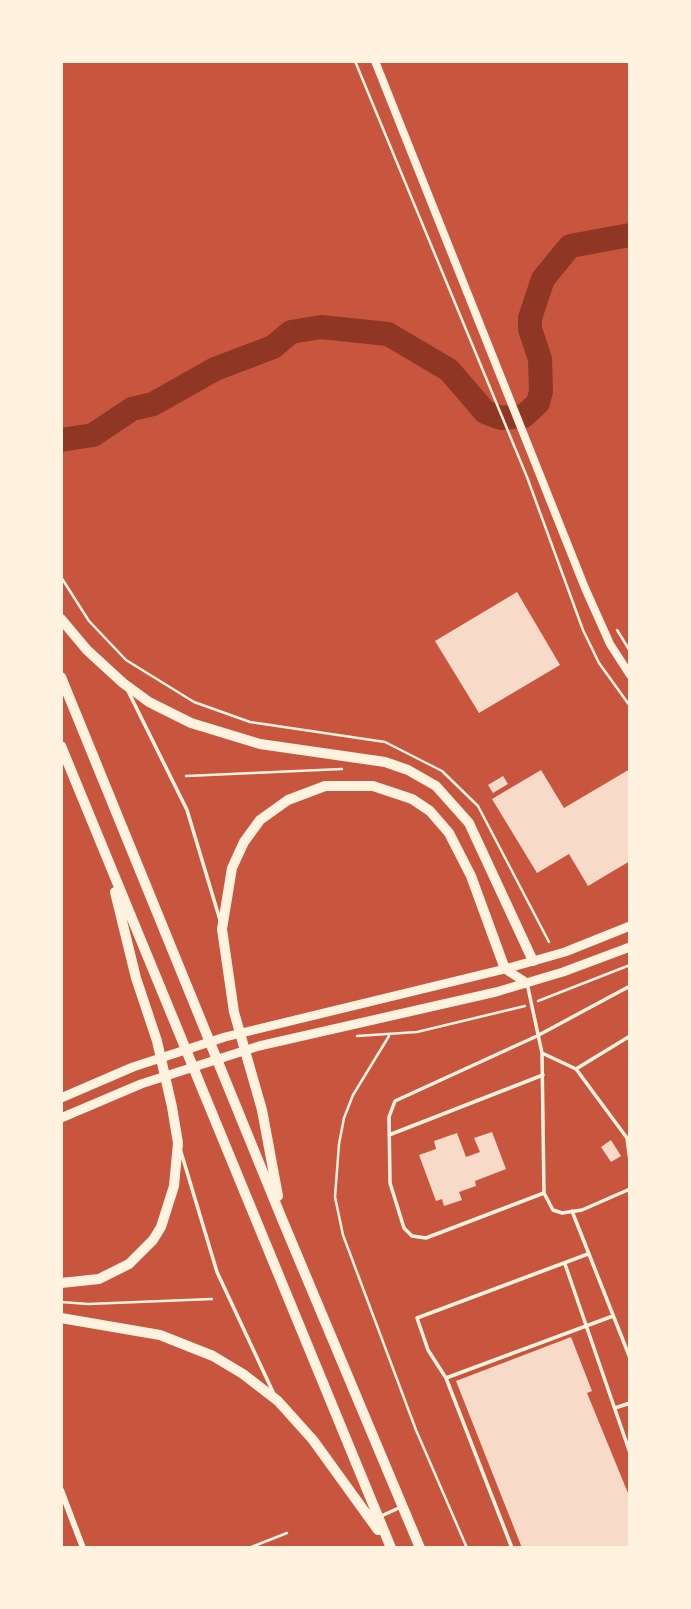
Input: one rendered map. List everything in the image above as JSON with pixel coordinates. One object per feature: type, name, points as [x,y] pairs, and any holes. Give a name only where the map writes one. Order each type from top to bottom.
[{"type":"highway","points":[[61,619],[87,650],[123,683],[149,702],[216,732],[260,744],[385,762],[408,770],[436,786],[469,823],[522,932],[533,961]]},
{"type":"highway","points":[[61,677],[282,1219],[420,1548]]},
{"type":"highway","points":[[61,747],[390,1546]]},
{"type":"highway","points":[[282,1219],[262,1110],[234,1012],[222,929],[232,868],[244,842],[260,820],[283,803],[307,791],[337,785],[373,786],[412,799],[430,811],[449,833],[471,876],[505,969]]},
{"type":"highway","points":[[61,1283],[81,1283],[113,1272],[129,1264],[152,1240],[171,1199],[178,1143],[157,1041],[135,978],[107,859]]},
{"type":"highway","points":[[61,1318],[138,1330],[184,1343],[243,1374],[278,1401],[320,1450],[390,1546]]},
{"type":"main road","points":[[61,1098],[133,1067],[253,1029],[505,969],[565,952],[630,926]]},
{"type":"main road","points":[[61,1118],[141,1084],[259,1046],[527,983],[630,947]]},
{"type":"main road","points":[[527,983],[533,961]]},
{"type":"main road","points":[[505,969],[527,983]]},
{"type":"street","points":[[375,61],[601,627],[630,675]]},
{"type":"street","points":[[61,1490],[83,1548]]},
{"type":"lane","points":[[123,683],[169,768],[187,810],[222,929]]},
{"type":"lane","points":[[527,983],[542,1053],[544,1193],[553,1209],[562,1213],[630,1189]]},
{"type":"lane","points":[[544,1193],[426,1238],[412,1236],[404,1228],[390,1183],[390,1108],[395,1101],[537,1036],[630,986]]},
{"type":"lane","points":[[576,1069],[630,1036]]},
{"type":"lane","points":[[542,1053],[576,1069],[627,1138],[630,1161]]},
{"type":"lane","points":[[389,1135],[543,1075]]},
{"type":"lane","points":[[178,1143],[217,1272],[262,1374],[278,1401]]},
{"type":"lane","points":[[572,1211],[630,1358]]},
{"type":"lane","points":[[512,1548],[446,1378],[428,1350],[417,1318],[589,1254]]},
{"type":"lane","points":[[565,1264],[630,1453]]},
{"type":"lane","points":[[446,1378],[613,1316]]},
{"type":"lane","points":[[615,1408],[630,1403]]},
{"type":"lane","points":[[378,1517],[403,1506]]},
{"type":"path","points":[[355,61],[527,477],[583,630],[599,663],[630,706]]},
{"type":"path","points":[[617,631],[630,650]]},
{"type":"path","points":[[186,776],[352,769]]},
{"type":"path","points":[[522,932],[542,928]]},
{"type":"path","points":[[467,1548],[416,1430],[343,1235],[335,1197],[337,1156],[344,1118],[353,1095],[390,1035],[477,1019],[531,1004],[630,965]]},
{"type":"path","points":[[61,1302],[88,1304],[212,1299]]},
{"type":"path","points":[[249,1548],[287,1533]]},
{"type":"building","points":[[517,592],[560,665],[479,713],[435,641]]},
{"type":"building","points":[[630,769],[630,861],[588,886],[569,854],[537,873],[492,799],[541,770],[564,808]]},
{"type":"building","points":[[503,776],[508,784],[493,793],[488,785]]},
{"type":"building","points":[[492,1132],[506,1169],[475,1181],[476,1186],[459,1192],[462,1200],[444,1206],[442,1199],[436,1201],[419,1155],[436,1149],[434,1141],[457,1133],[466,1157],[480,1152],[474,1138]]},
{"type":"building","points":[[611,1140],[621,1156],[611,1162],[601,1147]]},
{"type":"building","points":[[571,1337],[592,1391],[587,1393],[630,1498],[630,1548],[522,1548],[456,1381]]},
{"type":"waterway","points":[[61,440],[93,435],[132,409],[153,404],[215,369],[273,347],[291,332],[321,327],[388,334],[449,370],[485,412],[501,418],[524,416],[538,403],[541,391],[540,359],[530,329],[530,318],[543,279],[570,246],[630,235]]}]
